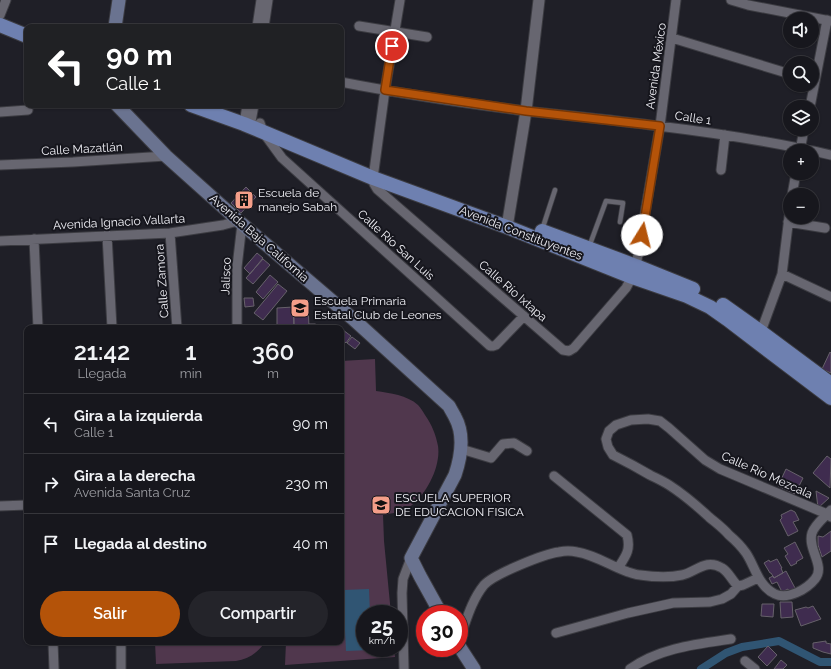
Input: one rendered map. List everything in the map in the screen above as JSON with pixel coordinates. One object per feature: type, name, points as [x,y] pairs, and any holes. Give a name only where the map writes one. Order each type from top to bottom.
[{"type":"main road","points":[[115,24],[119,0]]},
{"type":"main road","points":[[121,24],[125,0]]},
{"type":"main road","points":[[0,25],[24,35]]},
{"type":"main road","points":[[0,34],[24,43]]},
{"type":"main road","name":"Avenida Baja California","points":[[120,108],[166,156],[240,223],[352,318],[449,406],[456,418],[460,432],[461,449],[459,462],[455,475],[411,558]]},
{"type":"main road","name":"Avenida Constituyentes","points":[[202,108],[252,121]]},
{"type":"main road","name":"Avenida Constituyentes","points":[[220,108],[374,173],[508,222],[634,271],[710,308],[759,337],[831,384]]},
{"type":"main road","name":"Avenida Constituyentes","points":[[759,337],[831,398]]},
{"type":"main road","points":[[411,558],[436,605]]},
{"type":"main road","points":[[466,657],[474,669]]},
{"type":"street","points":[[0,15],[6,0]]},
{"type":"street","points":[[257,24],[261,0]]},
{"type":"street","points":[[264,24],[268,0]]},
{"type":"street","points":[[374,173],[385,90],[400,0]]},
{"type":"street","points":[[508,222],[526,111],[539,0]]},
{"type":"street","name":"Avenida México","points":[[634,271],[660,126],[676,0]]},
{"type":"street","points":[[731,0],[748,2],[829,21],[819,58]]},
{"type":"street","points":[[358,26],[427,37]]},
{"type":"street","points":[[672,38],[783,72]]},
{"type":"street","name":"Calle 1","points":[[344,83],[526,111],[726,135],[783,147]]},
{"type":"street","points":[[252,121],[254,108]]},
{"type":"street","points":[[0,112],[28,110]]},
{"type":"street","name":"Calle Río San Luis","points":[[252,121],[282,158],[490,346],[496,345],[524,316]]},
{"type":"street","points":[[721,170],[726,135]]},
{"type":"street","name":"Calle 1","points":[[819,153],[831,155]]},
{"type":"street","name":"Calle Mazatlán","points":[[0,164],[73,162],[166,156]]},
{"type":"street","name":"Calle Río Ixtapa","points":[[374,173],[374,184],[377,189],[563,350],[569,352],[574,348],[626,288],[634,271]]},
{"type":"street","name":"Avenida Ignacio Vallarta","points":[[0,241],[170,233],[240,223]]},
{"type":"street","name":"Jalisco","points":[[237,325],[237,267],[240,223]]},
{"type":"street","points":[[759,337],[782,274],[788,224]]},
{"type":"street","points":[[800,224],[825,228]]},
{"type":"street","name":"Calle Zamora","points":[[170,233],[177,325]]},
{"type":"street","points":[[107,235],[112,325]]},
{"type":"street","points":[[34,239],[38,325]]},
{"type":"street","points":[[782,274],[831,297]]},
{"type":"street","name":"Calle Río Mezcala","points":[[648,419],[660,421],[705,460],[720,469],[830,514],[816,526],[812,533],[811,544],[819,568],[819,573],[816,578],[804,589],[793,594],[782,596],[775,594],[758,578],[746,553],[729,535],[688,498],[668,484],[613,455],[608,447],[606,439],[609,431],[616,425],[631,420],[648,419]]},
{"type":"street","points":[[461,449],[491,458],[503,444],[514,443],[527,451]]},
{"type":"street","points":[[554,476],[627,535],[629,543],[628,553],[618,568]]},
{"type":"street","points":[[0,506],[24,505]]},
{"type":"street","points":[[468,616],[474,600],[485,584],[498,575],[541,557],[559,552],[576,552],[593,556],[618,568],[638,575],[662,577],[684,574],[702,566],[713,564],[723,568],[733,582],[738,586]]},
{"type":"street","name":"Avenida Baja California","points":[[404,669],[402,593],[403,579],[411,558]]},
{"type":"street","points":[[556,633],[628,613],[674,603],[710,602],[722,599],[731,594],[738,586],[758,578]]},
{"type":"street","points":[[630,669],[656,655],[686,646],[732,639]]},
{"type":"street","points":[[53,645],[54,669]]},
{"type":"street","points":[[121,645],[121,669]]},
{"type":"street","points":[[745,661],[755,669]]},
{"type":"lane","points":[[540,235],[555,190]]},
{"type":"lane","points":[[587,253],[606,201],[623,203],[620,222]]},
{"type":"shaded area","name":"ESCUELA SUPERIOR DE EDUCACION FISICA","points":[[375,359],[376,391],[404,397],[418,405],[432,426],[438,446],[438,454],[432,478],[418,500],[406,509],[383,515],[390,605],[356,605],[356,657],[395,657],[285,665],[286,645],[344,645],[344,361]]},
{"type":"shaded area","points":[[155,645],[262,645],[252,655],[245,659],[236,661],[156,664]]},
{"type":"water","points":[[369,589],[370,605],[356,605],[356,651],[346,651],[344,590]]},
{"type":"building","name":"Escuela de manejo Sabah","points":[[246,187],[256,197],[241,213],[231,203]]},
{"type":"building","points":[[257,253],[263,258],[250,274],[244,268]]},
{"type":"building","points":[[263,259],[270,265],[253,284],[246,278]]},
{"type":"building","points":[[270,275],[278,282],[263,299],[256,292]]},
{"type":"building","points":[[278,284],[287,291],[263,320],[254,313]]},
{"type":"building","points":[[244,298],[253,298],[254,306],[245,307]]},
{"type":"building","points":[[294,302],[308,302],[309,325],[294,325]]},
{"type":"building","points":[[293,307],[294,325],[277,325],[277,308]]},
{"type":"building","points":[[344,331],[351,336],[346,343],[344,341]]},
{"type":"building","points":[[352,337],[360,343],[355,349],[347,343]]},
{"type":"building","points":[[830,352],[831,353],[831,373],[822,369]]},
{"type":"building","points":[[827,456],[831,459],[830,488],[813,473]]},
{"type":"building","points":[[786,469],[803,478],[795,494],[778,486]]},
{"type":"building","points":[[816,491],[829,498],[818,508]]},
{"type":"building","points":[[791,510],[795,512],[799,520],[793,522],[798,531],[788,536],[780,520],[782,518],[781,515]]},
{"type":"building","points":[[831,531],[831,551],[822,557],[818,545],[818,536],[823,537]]},
{"type":"building","points":[[795,542],[803,558],[791,566],[785,556],[788,554],[784,548]]},
{"type":"building","points":[[777,559],[783,573],[774,578],[764,563],[769,560],[770,562]]},
{"type":"building","points":[[786,571],[795,588],[782,592],[777,582],[772,584],[769,578],[773,576],[774,578]]},
{"type":"building","points":[[780,602],[792,602],[793,617],[781,618]]},
{"type":"building","points":[[762,604],[774,604],[773,617],[761,616]]},
{"type":"building","points":[[813,606],[821,619],[801,626],[795,610]]},
{"type":"building","points":[[826,641],[826,643],[831,644],[831,654],[813,648],[813,643]]},
{"type":"building","points":[[768,646],[777,655],[767,666],[758,657]]},
{"type":"building","points":[[781,660],[787,665],[783,669],[774,669]]},
{"type":"waterway","points":[[701,669],[726,653],[742,647],[779,641],[820,662],[831,662]]},
{"type":"place","name":"Escuela de manejo Sabah","points":[[244,200]]},
{"type":"place","name":"Escuela Primaria Estatal Club de Leones","points":[[300,308]]},
{"type":"place","name":"ESCUELA SUPERIOR DE EDUCACION FISICA","points":[[381,505]]},
{"type":"route","points":[[392,46],[385,90],[526,111],[660,126],[642,235]]}]
